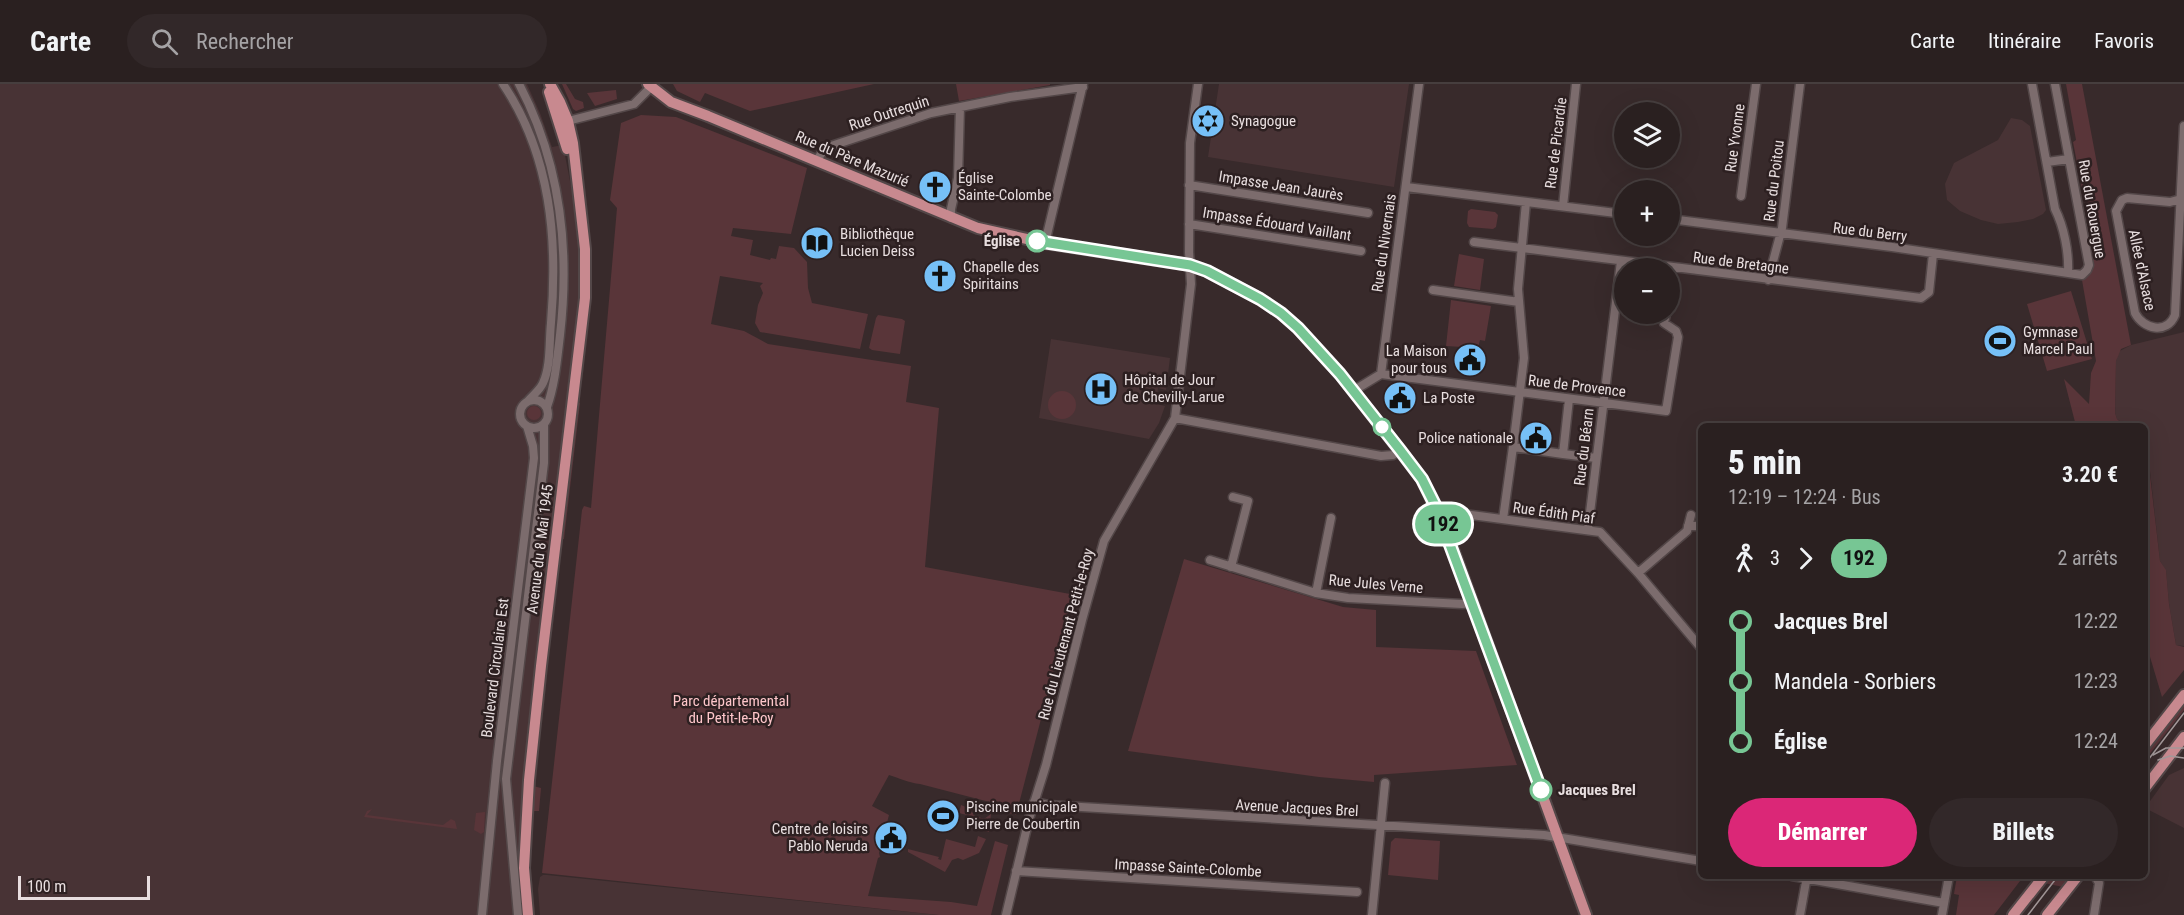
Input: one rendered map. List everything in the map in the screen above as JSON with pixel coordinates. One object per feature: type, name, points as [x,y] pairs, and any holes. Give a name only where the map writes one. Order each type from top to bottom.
[{"type":"main road","name":"Avenue du 8 Mai 1945","points":[[545,84],[552,99],[577,187]]},
{"type":"main road","name":"Avenue du 8 Mai 1945","points":[[528,915],[524,868],[529,780],[585,298],[585,249],[573,143],[568,121],[550,84]]},
{"type":"main road","name":"Rue du Père Mazurié","points":[[649,86],[671,102],[978,228],[1045,243],[1190,265],[1207,271],[1260,299],[1281,313],[1320,352],[1422,479],[1441,518],[1587,915]]},
{"type":"main road","points":[[2148,742],[2184,695]]},
{"type":"main road","points":[[2148,784],[2184,737]]},
{"type":"main road","points":[[2013,915],[2042,879]]},
{"type":"main road","points":[[2047,915],[2076,879]]},
{"type":"street","points":[[503,84],[528,129],[543,174],[550,215],[553,287],[545,378],[539,390],[522,405],[520,414],[527,426],[536,428],[544,424]]},
{"type":"street","points":[[518,915],[506,780],[544,463],[544,424],[548,416],[547,407],[554,383],[561,323],[564,245],[557,195],[545,144],[519,84]]},
{"type":"street","name":"Rue du Lieutenant Petit-le-Roy","points":[[1006,915],[1104,541],[1175,418],[1191,284],[1190,143],[1198,84]]},
{"type":"street","name":"Rue du Nivernais","points":[[1381,374],[1419,84]]},
{"type":"street","name":"Rue de Picardie","points":[[1563,206],[1576,84]]},
{"type":"street","name":"Rue Yvonne","points":[[1741,196],[1756,84]]},
{"type":"street","name":"Rue du Poitou","points":[[1768,280],[1781,234],[1800,84]]},
{"type":"street","points":[[2032,84],[2055,209],[2060,219],[2068,273]]},
{"type":"street","name":"Rue du Rouergue","points":[[2055,84],[2089,265],[2082,275],[2068,273]]},
{"type":"street","points":[[1045,243],[1083,85]]},
{"type":"street","name":"Rue Outrequin","points":[[817,160],[825,148],[931,113],[1083,85]]},
{"type":"street","points":[[552,99],[560,110],[563,120],[568,121],[634,104],[649,86]]},
{"type":"street","points":[[951,218],[958,178],[960,107]]},
{"type":"street","name":"Allée d'Alsace","points":[[2181,199],[2170,202],[2127,198],[2122,200],[2116,211],[2135,313],[2138,320],[2149,327],[2165,326],[2173,320],[2175,315],[2181,199],[2184,126]]},
{"type":"street","points":[[2047,162],[2069,159]]},
{"type":"street","name":"Impasse Jean Jaurès","points":[[1189,185],[1368,213]]},
{"type":"street","points":[[1406,187],[1614,213]]},
{"type":"street","points":[[1503,519],[1524,358],[1518,289],[1526,202]]},
{"type":"street","name":"Rue du Berry","points":[[1680,220],[2068,273]]},
{"type":"street","name":"Impasse Édouard Vaillant","points":[[1189,224],[1361,252]]},
{"type":"street","name":"Rue de Bretagne","points":[[1474,242],[1614,260]]},
{"type":"street","name":"Rue de Bretagne","points":[[1680,268],[1921,298],[1926,297],[1929,292],[1933,254]]},
{"type":"street","points":[[1432,290],[1519,302]]},
{"type":"street","name":"Rue du Béarn","points":[[1588,530],[1614,311]]},
{"type":"street","name":"Rue de Provence","points":[[1381,374],[1666,411],[1678,337],[1676,331],[1667,324]]},
{"type":"street","points":[[1353,391],[1381,374]]},
{"type":"street","points":[[1563,454],[1569,399]]},
{"type":"street","points":[[528,401],[537,400],[547,407]]},
{"type":"street","points":[[1175,418],[1381,456],[1393,455],[1400,450]]},
{"type":"street","name":"Boulevard Circulaire Est","points":[[482,915],[497,761],[534,458],[534,446],[527,426]]},
{"type":"street","points":[[1514,447],[1596,458]]},
{"type":"street","points":[[1231,567],[1248,501],[1233,497]]},
{"type":"street","name":"Rue Édith Piaf","points":[[1441,518],[1464,514],[1600,532],[1698,644]]},
{"type":"street","points":[[1638,573],[1687,531],[1691,515]]},
{"type":"street","points":[[1316,593],[1331,518]]},
{"type":"street","points":[[1688,526],[1698,526]]},
{"type":"street","name":"Rue Jules Verne","points":[[1210,560],[1316,593],[1348,598],[1472,603]]},
{"type":"street","points":[[1372,915],[1385,783]]},
{"type":"street","name":"Avenue Jacques Brel","points":[[1034,802],[1048,806],[1558,837],[1698,860]]},
{"type":"street","name":"Impasse Sainte-Colombe","points":[[1016,871],[1357,892]]},
{"type":"street","points":[[1800,915],[1807,879]]},
{"type":"street","points":[[1818,879],[1944,903]]},
{"type":"street","points":[[1942,915],[1948,879]]},
{"type":"street","points":[[2094,915],[2099,883],[2097,879]]},
{"type":"shaded area","points":[[0,84],[527,84],[552,147],[563,145],[576,212],[580,272],[577,329],[524,768],[518,852],[523,915],[0,915]]},
{"type":"shaded area","points":[[1219,84],[1409,84],[1394,187],[1208,157]]},
{"type":"shaded area","points":[[2011,118],[2022,120],[2030,126],[2046,210],[2033,219],[1998,224],[1960,211],[1947,200],[1945,184],[1954,163],[1998,140]]},
{"type":"shaded area","points":[[2184,332],[2184,646],[2176,645],[2166,571],[2160,561],[2148,453],[2148,423],[2122,423],[2115,413],[2118,352],[2131,345]]},
{"type":"shaded area","name":"Hôpital de Jour de Chevilly-Larue","points":[[1051,339],[1170,358],[1166,390],[1158,388],[1156,404],[1165,406],[1159,423],[1149,439],[1039,418]]},
{"type":"shaded area","points":[[2184,768],[2184,828],[2148,810],[2148,804],[2169,775]]},
{"type":"shaded area","points":[[543,875],[939,915],[540,915],[538,889],[540,877]]},
{"type":"green space","points":[[562,84],[566,84],[575,99],[583,102],[584,108],[576,111],[573,109]]},
{"type":"green space","points":[[673,84],[874,84],[750,111],[705,93],[700,102],[677,91]]},
{"type":"green space","points":[[956,84],[1050,84],[1050,85],[959,101]]},
{"type":"green space","points":[[2066,84],[2082,84],[2131,345],[2121,349],[2116,361],[2115,413],[2122,423],[2075,423],[2064,379],[2089,404],[2091,373],[2096,361],[2082,280],[2089,271],[2092,260],[2098,259],[2086,194],[2083,194],[2073,142],[2076,140]]},
{"type":"green space","points":[[616,90],[617,99],[595,106],[587,93]]},
{"type":"green space","name":"Parc départemental du Petit-le-Roy","points":[[641,115],[676,117],[807,168],[791,234],[733,228],[731,236],[753,240],[750,255],[770,260],[771,258],[776,259],[779,246],[794,248],[807,262],[808,288],[812,303],[868,314],[860,349],[760,332],[755,323],[763,293],[760,286],[763,283],[720,276],[711,324],[744,331],[768,344],[911,366],[906,402],[939,408],[925,567],[1070,594],[1071,604],[1016,815],[1004,812],[1005,806],[889,775],[872,806],[889,815],[879,853],[880,857],[868,896],[977,906],[995,841],[1008,845],[991,915],[939,915],[542,873],[582,510],[584,506],[591,508],[617,208],[610,200],[621,123]]},
{"type":"green space","points":[[1471,209],[1495,212],[1498,215],[1496,227],[1493,229],[1469,227],[1468,211]]},
{"type":"green space","points":[[1459,254],[1484,259],[1480,290],[1454,286]]},
{"type":"green space","points":[[2071,291],[2092,359],[2047,371],[2027,304]]},
{"type":"green space","points":[[1451,300],[1491,306],[1485,341],[1480,340],[1478,348],[1446,346]]},
{"type":"green space","points":[[878,315],[905,321],[900,354],[869,348]]},
{"type":"green space","points":[[1062,391],[1072,395],[1076,405],[1072,415],[1062,419],[1052,415],[1048,405],[1052,395]]},
{"type":"green space","points":[[577,402],[580,403],[564,539],[561,539]]},
{"type":"green space","points":[[531,406],[537,406],[541,413],[537,420],[531,420],[527,416],[527,410]]},
{"type":"green space","points":[[2148,458],[2160,561],[2166,570],[2176,645],[2184,647],[2184,670],[2162,697],[2148,650]]},
{"type":"green space","points":[[1184,559],[1343,607],[1376,610],[1376,647],[1476,651],[1517,765],[1374,775],[1374,782],[1319,777],[1128,751]]},
{"type":"green space","points":[[2184,702],[2184,710],[2148,756],[2148,748]]},
{"type":"green space","points":[[533,786],[541,788],[539,811],[531,811]]},
{"type":"green space","points":[[961,805],[966,807],[966,811],[984,819],[991,814],[989,832],[980,830],[982,819],[959,813]]},
{"type":"green space","points":[[372,809],[367,815],[443,825],[451,819],[455,821],[457,829],[364,817],[367,811]]},
{"type":"green space","points":[[485,812],[484,832],[481,834],[474,830],[476,813]]},
{"type":"green space","points":[[978,836],[986,839],[979,853],[963,860],[958,858],[952,860],[945,872],[908,852],[908,849],[939,857],[938,859],[941,860],[946,839],[975,847]]},
{"type":"green space","points":[[1395,838],[1440,841],[1438,880],[1388,875],[1391,842]]},
{"type":"green space","points":[[1956,879],[2017,879],[2020,881],[1994,915],[1956,915],[1959,895],[1954,894]]},
{"type":"green space","points":[[2047,879],[2068,879],[2063,887],[2044,883]]},
{"type":"tram line","points":[[2148,760],[2184,713]]},
{"type":"tram line","points":[[2153,755],[2166,748],[2184,748]]},
{"type":"tram line","points":[[2158,760],[2170,756],[2184,758]]},
{"type":"tram line","points":[[2028,915],[2056,879]]},
{"type":"bus line","name":"192","points":[[1037,241],[1203,268],[1260,299],[1298,328],[1340,374],[1422,479],[1447,533],[1541,790]]},
{"type":"place","name":"Synagogue","points":[[1208,121]]},
{"type":"place","name":"Église Sainte-Colombe","points":[[935,187]]},
{"type":"place","name":"Église","points":[[1037,241]]},
{"type":"place","name":"Bibliothèque Lucien Deiss","points":[[817,243]]},
{"type":"place","name":"Chapelle des Spiritains","points":[[940,276]]},
{"type":"place","name":"Gymnase Marcel Paul","points":[[2000,341]]},
{"type":"place","name":"La Maison pour tous","points":[[1470,360]]},
{"type":"place","name":"Hôpital de Jour de Chevilly-Larue","points":[[1101,389]]},
{"type":"place","name":"La Poste","points":[[1400,398]]},
{"type":"place","name":"Police nationale","points":[[1536,438]]},
{"type":"place","name":"Jacques Brel","points":[[1541,790]]},
{"type":"place","name":"Piscine municipale Pierre de Coubertin","points":[[943,816]]},
{"type":"place","name":"Centre de loisirs Pablo Neruda","points":[[891,838]]}]
